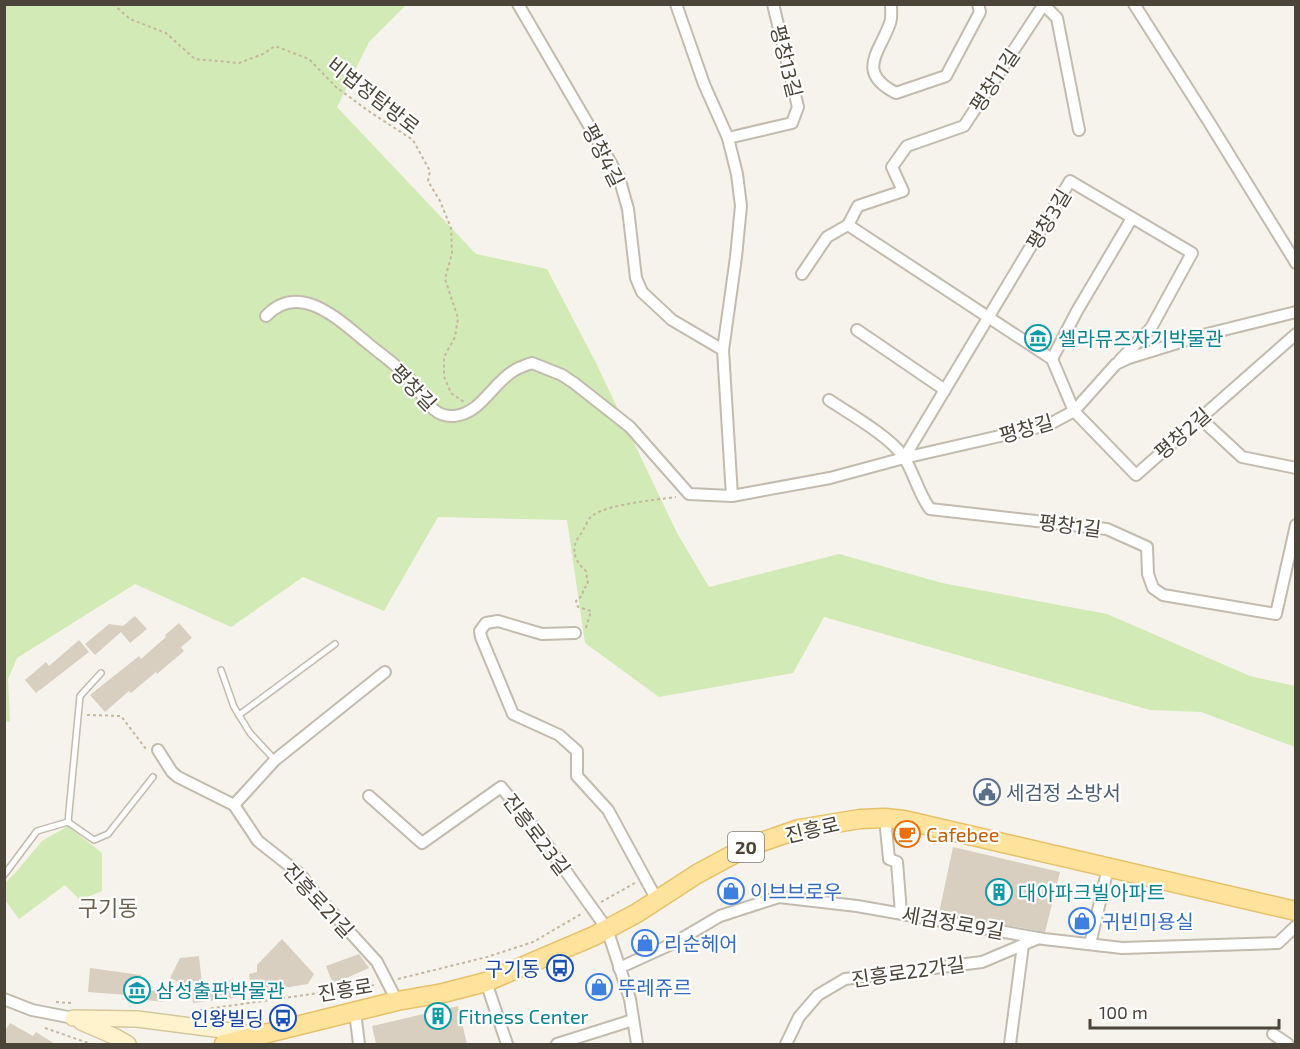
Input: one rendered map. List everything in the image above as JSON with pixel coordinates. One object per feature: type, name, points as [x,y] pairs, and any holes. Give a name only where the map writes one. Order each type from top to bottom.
[{"type":"main road","name":"진흥로","points":[[224,1044],[261,1040],[356,1011],[486,982],[607,929],[697,874],[747,847],[799,829],[860,819],[904,820],[1296,911]]},
{"type":"main road","points":[[73,1018],[137,1019],[261,1040]]},
{"type":"main road","points":[[73,1018],[116,1036],[128,1044]]},
{"type":"main road","points":[[135,1044],[129,1033],[130,1026],[137,1019]]},
{"type":"street","name":"평창4길","points":[[518,4],[619,177],[628,209],[636,278],[642,292],[672,320],[723,350]]},
{"type":"street","points":[[676,4],[704,84],[728,138],[737,174],[741,206],[723,350],[732,496]]},
{"type":"street","name":"평창13길","points":[[728,138],[792,123],[798,106],[773,4]]},
{"type":"street","points":[[891,4],[891,21],[873,58],[873,71],[884,87],[896,93],[946,76],[980,12],[978,4]]},
{"type":"street","points":[[1134,4],[1296,263]]},
{"type":"street","name":"평창11길","points":[[802,274],[827,237],[848,225],[858,206],[903,191],[892,167],[907,146],[964,126],[1044,5],[1058,18],[1079,130]]},
{"type":"street","name":"평창3길","points":[[904,458],[1070,182],[1192,253],[1151,328],[1116,364]]},
{"type":"street","points":[[1052,359],[1077,311],[1132,218]]},
{"type":"street","points":[[848,225],[1052,359],[1074,411]]},
{"type":"street","name":"평창길","points":[[266,316],[275,306],[290,303],[307,303],[334,315],[409,377],[436,412],[452,416],[471,412],[513,370],[532,363],[562,375],[630,428],[689,494],[732,496],[830,478],[1048,424],[1074,411],[1116,364],[1203,335],[1296,312]]},
{"type":"street","points":[[857,330],[945,390]]},
{"type":"street","name":"평창2길","points":[[1074,411],[1136,475],[1296,334]]},
{"type":"street","points":[[829,400],[896,447],[904,458]]},
{"type":"street","points":[[1200,418],[1242,458],[1296,468]]},
{"type":"street","name":"평창1길","points":[[904,458],[922,498],[930,509],[1107,529],[1147,547],[1149,574],[1153,588],[1163,595],[1197,601],[1276,614],[1296,525]]},
{"type":"street","points":[[575,633],[542,634],[498,621],[486,623],[480,631],[513,714],[559,735],[577,751],[577,776],[608,810],[657,900]]},
{"type":"street","points":[[234,805],[276,760],[385,672]]},
{"type":"street","name":"진흥로21길","points":[[153,750],[178,777],[234,805],[258,841],[301,875],[377,962],[397,1001]]},
{"type":"street","name":"진흥로23길","points":[[369,796],[422,843],[501,787],[538,832],[607,929],[630,999],[637,1044]]},
{"type":"street","points":[[885,818],[889,859],[897,862],[901,913]]},
{"type":"street","points":[[1090,944],[1108,868]]},
{"type":"street","name":"세검정로9길","points":[[619,968],[674,943],[720,916],[779,897],[856,906],[1039,938],[1122,948],[1278,943],[1296,926]]},
{"type":"street","name":"진흥로22가길","points":[[786,1044],[800,1017],[818,995],[845,978],[982,962],[1039,938]]},
{"type":"street","points":[[1010,1044],[1023,945]]},
{"type":"street","points":[[486,982],[507,1044]]},
{"type":"street","points":[[4,999],[32,1010],[73,1018]]},
{"type":"street","name":"진흥로","points":[[356,1011],[359,1044]]},
{"type":"street","points":[[557,1044],[633,1020]]},
{"type":"street","points":[[1273,1034],[1288,1044]]},
{"type":"lane","points":[[239,715],[335,644]]},
{"type":"lane","points":[[221,670],[234,707],[250,733],[276,760]]},
{"type":"lane","points":[[69,822],[80,696],[102,673]]},
{"type":"lane","points":[[69,822],[94,840],[108,834],[153,777]]},
{"type":"lane","points":[[4,875],[37,831],[69,822]]},
{"type":"path","name":"비법정탐방로","points":[[113,4],[130,19],[166,33],[195,58],[239,63],[263,54],[275,46],[309,59],[336,87],[413,140],[430,171],[428,182],[440,201],[451,228],[452,253],[445,279],[458,318],[455,337],[444,357],[444,376],[450,393],[466,404],[483,400]]},
{"type":"path","points":[[575,633],[589,624],[591,611],[578,607],[576,604],[576,601],[583,596],[583,590],[588,584],[586,571],[581,567],[573,548],[592,516],[615,507],[689,494]]},
{"type":"path","points":[[78,715],[121,716],[153,750]]},
{"type":"path","name":"진흥로","points":[[203,1011],[387,982],[486,957],[533,942],[645,877]]},
{"type":"path","points":[[45,1028],[91,1044]]},
{"type":"green space","points":[[4,5],[406,5],[369,42],[337,107],[476,254],[547,269],[596,363],[677,533],[709,587],[839,554],[942,583],[1107,614],[1250,676],[1295,686],[1295,747],[1201,712],[1150,710],[824,617],[793,673],[659,697],[585,643],[567,520],[438,517],[384,611],[303,577],[231,627],[135,584],[17,658],[8,679],[10,722],[5,721]]},
{"type":"green space","points":[[68,826],[102,853],[102,891],[80,900],[65,885],[19,919],[5,900],[5,883],[42,841]]},
{"type":"building","points":[[135,616],[147,629],[130,643],[121,632],[95,655],[85,644],[109,624],[123,626]]},
{"type":"building","points":[[179,623],[192,638],[181,647],[184,651],[131,693],[129,691],[105,712],[90,695],[139,656],[141,659]]},
{"type":"building","points":[[79,640],[89,652],[36,693],[25,680],[46,662],[49,666]]},
{"type":"building","name":"대아파크빌아파트","points":[[953,847],[1060,872],[1045,932],[939,913]]},
{"type":"building","points":[[282,939],[314,974],[308,984],[252,993],[249,974],[257,972],[257,965]]},
{"type":"building","points":[[359,954],[369,968],[333,984],[326,966]]},
{"type":"building","points":[[199,956],[202,984],[231,980],[233,998],[193,1003],[191,988],[170,978],[180,958]]},
{"type":"building","points":[[90,968],[141,975],[139,989],[164,992],[163,1002],[128,998],[128,995],[88,992]]},
{"type":"building","name":"Fitness Center","points":[[458,1006],[467,1044],[376,1044],[372,1026]]},
{"type":"building","points":[[10,1023],[33,1036],[36,1032],[55,1044],[4,1044],[4,1032]]},
{"type":"place","name":"셀라뮤즈자기박물관","points":[[1038,338]]},
{"type":"place","name":"세검정 소방서","points":[[987,792]]},
{"type":"place","name":"Cafebee","points":[[907,834]]},
{"type":"place","name":"이브브로우","points":[[731,891]]},
{"type":"place","name":"대아파크빌아파트","points":[[999,892]]},
{"type":"place","name":"귀빈미용실","points":[[1082,921]]},
{"type":"place","name":"리순헤어","points":[[645,943]]},
{"type":"place","name":"구기동","points":[[560,968]]},
{"type":"place","name":"뚜레쥬르","points":[[599,987]]},
{"type":"place","name":"삼성출판박물관","points":[[137,990]]},
{"type":"place","name":"Fitness Center","points":[[438,1016]]},
{"type":"place","name":"인왕빌딩","points":[[283,1018]]},
{"type":"district","name":"구기동","points":[[108,907]]}]
